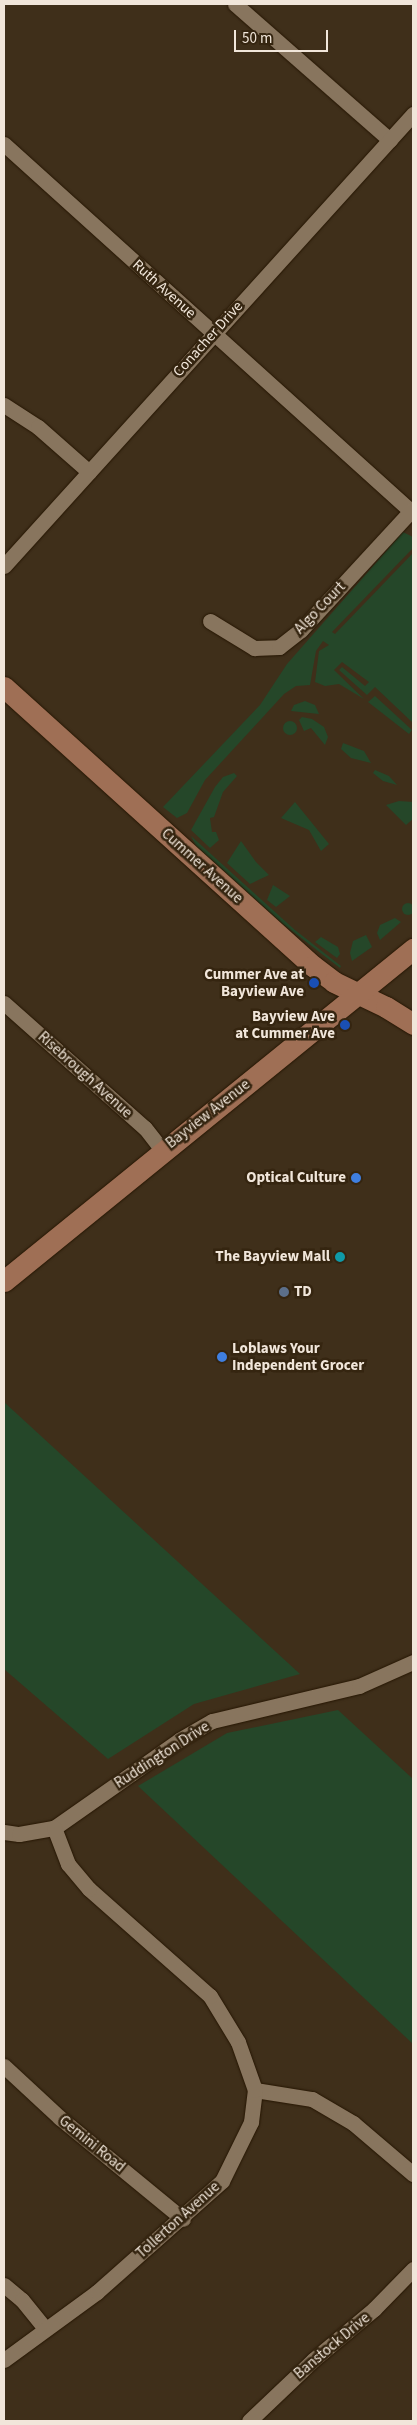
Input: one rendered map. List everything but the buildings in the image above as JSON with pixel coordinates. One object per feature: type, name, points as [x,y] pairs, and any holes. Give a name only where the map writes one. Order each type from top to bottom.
[{"type":"street","points":[[235,4],[390,140]]},
{"type":"street","name":"Conacher Drive","points":[[4,566],[413,114]]},
{"type":"street","name":"Ruth Avenue","points":[[4,144],[412,512]]},
{"type":"street","points":[[4,404],[38,426],[89,472]]},
{"type":"street","name":"Algo Court","points":[[210,622],[254,648],[279,647],[301,630],[412,512]]},
{"type":"street","name":"Cummer Avenue","points":[[4,687],[313,966],[334,982],[386,1007],[413,1024]]},
{"type":"street","name":"Bayview Avenue","points":[[4,1281],[334,1010],[359,995],[413,948]]},
{"type":"street","name":"Risebrough Avenue","points":[[4,1003],[145,1128],[162,1150]]},
{"type":"street","name":"Ruddington Drive","points":[[4,1832],[19,1834],[54,1828],[179,1740],[212,1721],[359,1686],[412,1664]]},
{"type":"street","name":"Tollerton Avenue","points":[[4,2360],[45,2328],[97,2292],[183,2219],[222,2181],[251,2122],[255,2090],[238,2042],[210,1996],[89,1889],[68,1864],[54,1828]]},
{"type":"street","name":"Gemini Road","points":[[4,2066],[60,2118],[183,2219]]},
{"type":"street","points":[[255,2090],[312,2099],[353,2123],[413,2174]]},
{"type":"street","name":"Banstock Drive","points":[[249,2421],[313,2360],[374,2309],[413,2269]]},
{"type":"street","points":[[4,2285],[22,2300],[45,2328]]},
{"type":"green space","points":[[403,532],[413,537],[413,548],[332,632],[335,634],[413,553],[413,723],[375,687],[367,695],[339,670],[342,667],[365,686],[369,682],[342,662],[334,670],[364,699],[339,684],[325,686],[315,682],[319,651],[329,645],[323,641],[316,651],[310,685],[296,686],[284,694],[205,780],[187,813],[177,818],[163,807],[260,705],[287,664]]},
{"type":"green space","points":[[375,696],[412,730],[409,734],[368,702]]},
{"type":"green space","points":[[305,701],[315,705],[319,714],[291,711],[294,705]]},
{"type":"green space","points":[[302,717],[312,719],[324,727],[328,737],[325,745],[311,728],[304,731],[299,720]]},
{"type":"green space","points":[[287,721],[293,721],[297,728],[293,735],[287,735],[283,731],[283,725]]},
{"type":"green space","points":[[343,743],[364,751],[371,763],[351,758],[341,749]]},
{"type":"green space","points":[[375,770],[389,776],[397,785],[383,781],[373,773]]},
{"type":"green space","points":[[234,773],[237,776],[223,792],[214,817],[210,818],[212,832],[216,832],[219,840],[210,848],[191,830],[215,787],[223,777]]},
{"type":"green space","points":[[399,801],[413,802],[413,819],[406,825],[386,805]]},
{"type":"green space","points":[[295,802],[329,844],[321,851],[309,830],[281,818]]},
{"type":"green space","points":[[191,836],[295,930],[341,966],[340,968],[283,924],[196,846]]},
{"type":"green space","points":[[241,841],[256,862],[269,875],[250,884],[227,863]]},
{"type":"green space","points":[[273,885],[290,896],[276,907],[267,900]]},
{"type":"green space","points":[[406,903],[410,903],[414,909],[410,915],[406,915],[402,911],[402,907]]},
{"type":"green space","points":[[395,918],[401,922],[380,940],[377,933],[380,925]]},
{"type":"green space","points":[[366,935],[372,947],[352,961],[350,953],[353,941]]},
{"type":"green space","points":[[321,937],[338,947],[340,954],[337,958],[315,942]]},
{"type":"green space","points":[[4,1402],[300,1674],[194,1704],[108,1759],[4,1669]]},
{"type":"green space","points":[[338,1710],[413,1779],[413,2044],[138,1786],[227,1733]]},
{"type":"place","name":"Cummer Ave at Bayview Ave","points":[[314,983]]},
{"type":"place","name":"Bayview Ave at Cummer Ave","points":[[345,1025]]},
{"type":"place","name":"Optical Culture","points":[[356,1178]]},
{"type":"place","name":"The Bayview Mall","points":[[340,1257]]},
{"type":"place","name":"TD","points":[[284,1292]]},
{"type":"place","name":"Loblaws Your Independent Grocer","points":[[222,1357]]}]
